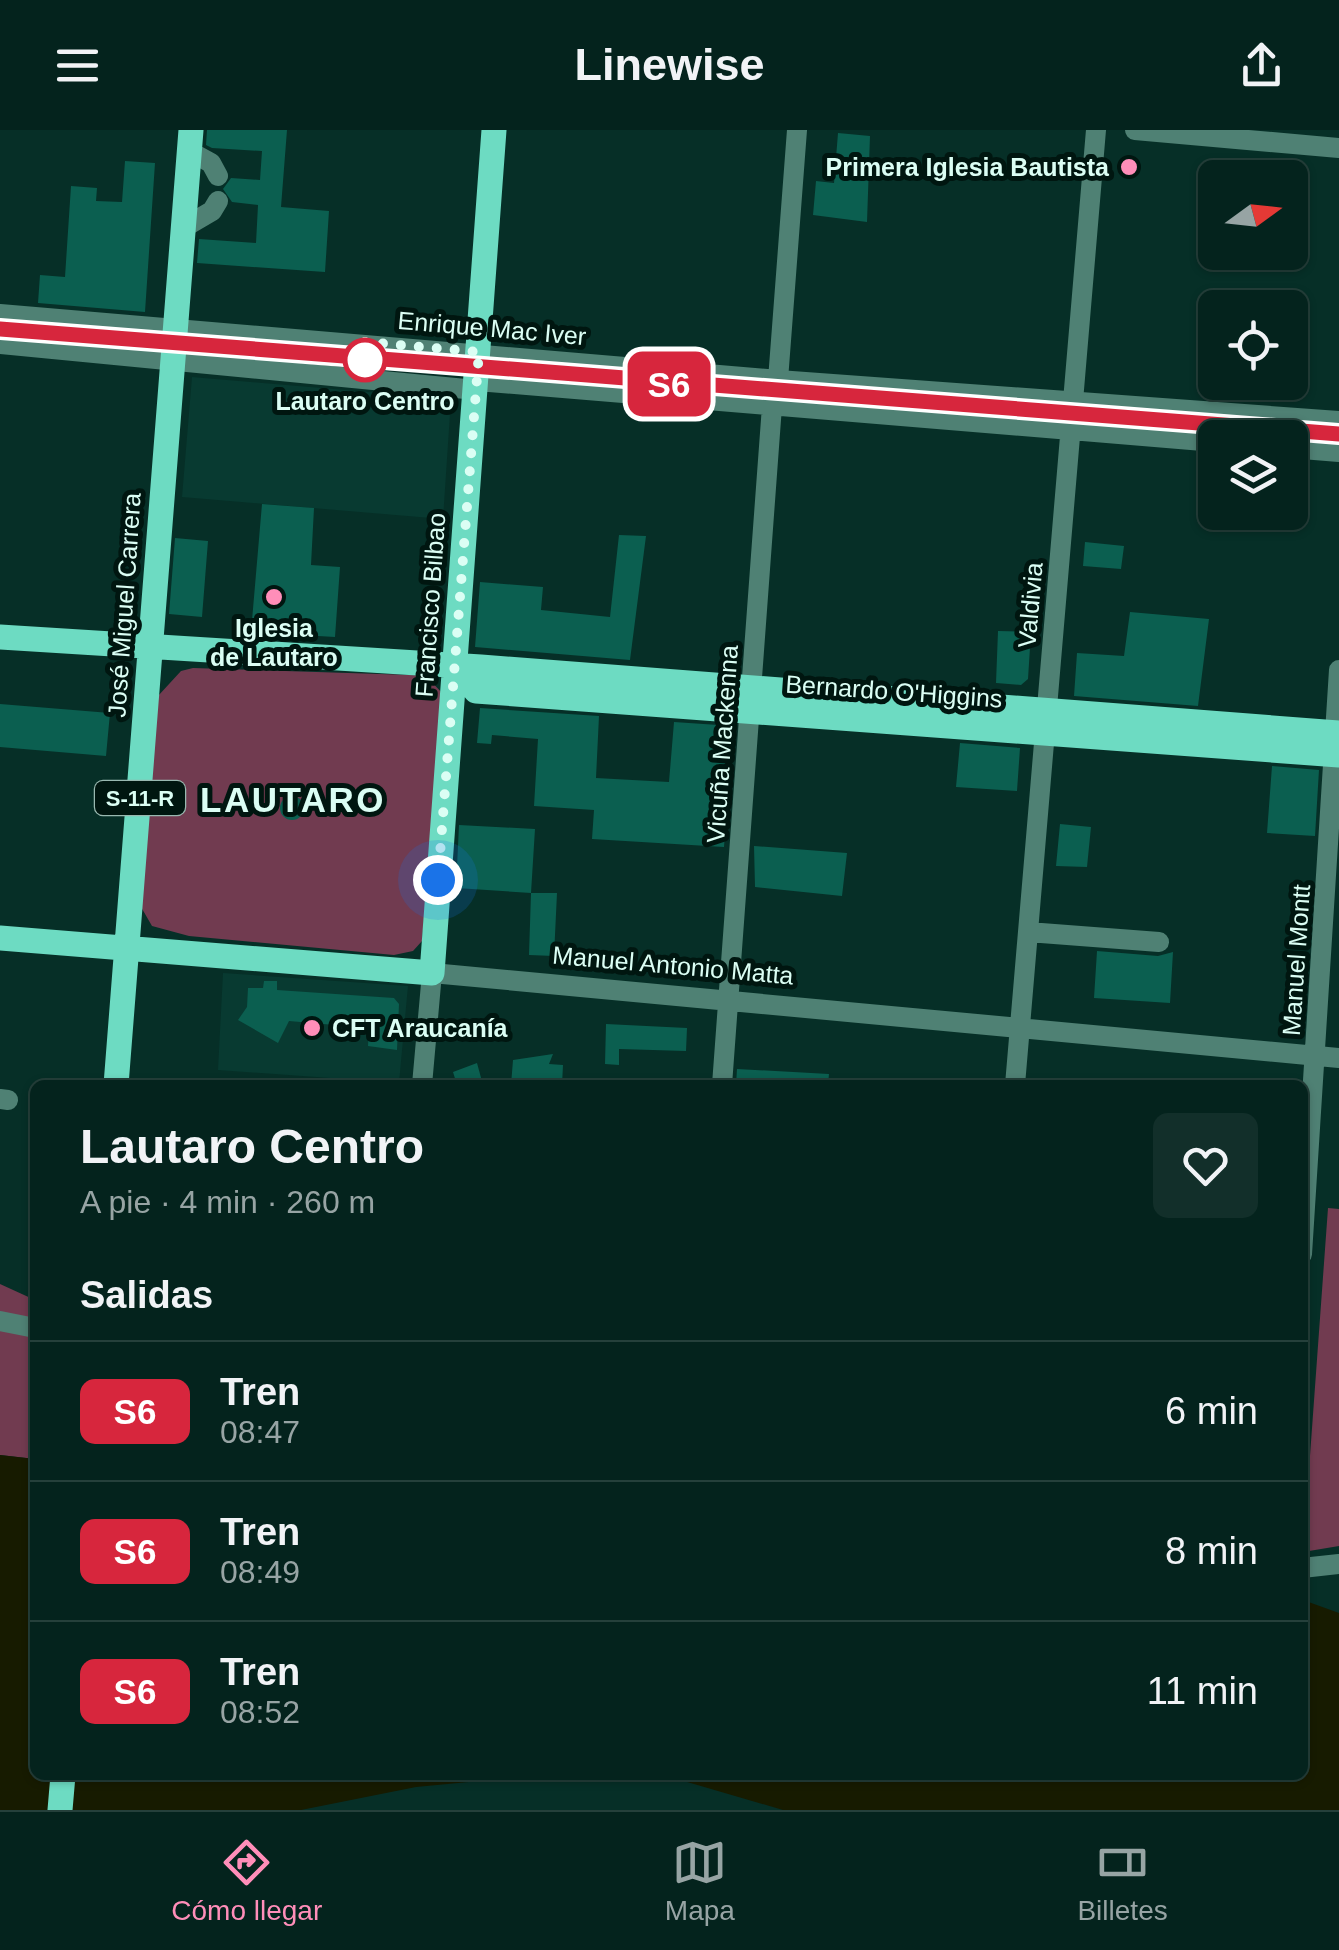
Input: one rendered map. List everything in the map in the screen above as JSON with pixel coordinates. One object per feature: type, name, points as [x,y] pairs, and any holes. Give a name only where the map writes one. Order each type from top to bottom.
[{"type":"main road","name":"Francisco Bilbao","points":[[432,973],[494,130]]},
{"type":"main road","name":"José Miguel Carrera","points":[[116,1080],[190,140]]},
{"type":"main road","name":"Bernardo O'Higgins","points":[[0,637],[456,668],[476,692],[750,700],[1337,744]]},
{"type":"main road","name":"Manuel Antonio Matta","points":[[0,938],[432,973]]},
{"type":"main road","points":[[60,1810],[63,1780]]},
{"type":"street","points":[[778,380],[798,130]]},
{"type":"street","name":"Valdivia","points":[[1015,1080],[1096,130]]},
{"type":"street","points":[[1135,130],[1339,148]]},
{"type":"street","points":[[190,140],[218,176]]},
{"type":"street","points":[[183,228],[212,210],[218,201]]},
{"type":"street","name":"Enrique Mac Iver","points":[[0,314],[176,325],[778,380],[1339,421]]},
{"type":"street","points":[[0,344],[476,386],[1198,441]]},
{"type":"street","name":"Vicuña Mackenna","points":[[722,1080],[772,406]]},
{"type":"street","points":[[1308,449],[1339,452]]},
{"type":"street","name":"Manuel Montt","points":[[1308,1163],[1339,670]]},
{"type":"street","points":[[1028,932],[1159,942]]},
{"type":"street","name":"Manuel Antonio Matta","points":[[432,973],[1339,1058]]},
{"type":"street","name":"Francisco Bilbao","points":[[422,1080],[432,973]]},
{"type":"street","points":[[0,1321],[30,1327]]},
{"type":"street","points":[[1308,1567],[1339,1564]]},
{"type":"shaded area","points":[[192,377],[451,399],[443,519],[182,497]]},
{"type":"shaded area","points":[[193,668],[426,676],[444,695],[422,941],[413,951],[394,955],[189,936],[152,926],[141,907],[158,696],[181,671]]},
{"type":"shaded area","name":"CFT Araucanía","points":[[223,973],[408,986],[399,1080],[218,1070]]},
{"type":"shaded area","points":[[1328,1208],[1339,1209],[1339,1546],[1308,1551],[1308,1483]]},
{"type":"shaded area","points":[[0,1284],[30,1298],[30,1458],[0,1455]]},
{"type":"shaded area","points":[[0,1455],[30,1458],[30,1780],[490,1780],[416,1787],[301,1810],[0,1810]]},
{"type":"shaded area","points":[[1308,1602],[1339,1613],[1339,1810],[783,1810],[680,1780],[1308,1780]]},
{"type":"building","points":[[207,130],[287,130],[281,207],[329,211],[325,272],[197,263],[199,239],[256,243],[258,205],[232,202],[223,189],[231,178],[260,180],[262,151],[212,148],[206,145]]},
{"type":"building","points":[[838,133],[870,136],[867,222],[813,215],[816,181],[834,183]]},
{"type":"building","points":[[125,161],[155,163],[145,312],[38,303],[40,275],[65,277],[71,186],[97,188],[96,201],[122,202]]},
{"type":"building","points":[[262,504],[314,508],[311,565],[340,567],[335,637],[251,632]]},
{"type":"building","points":[[619,535],[646,536],[630,660],[475,647],[480,582],[543,587],[541,610],[610,617]]},
{"type":"building","points":[[175,538],[208,541],[202,617],[169,614]]},
{"type":"building","points":[[1085,542],[1124,546],[1121,569],[1083,566]]},
{"type":"building","points":[[1130,612],[1209,619],[1198,706],[1074,696],[1077,653],[1124,656]]},
{"type":"building","points":[[998,631],[1031,632],[1028,679],[1021,685],[996,683]]},
{"type":"building","points":[[0,704],[110,713],[106,756],[0,747]]},
{"type":"building","points":[[480,708],[599,716],[596,778],[669,782],[674,722],[733,726],[724,847],[592,839],[594,810],[534,806],[538,739],[492,735],[491,744],[477,743]]},
{"type":"building","points":[[960,743],[1020,748],[1017,791],[956,787]]},
{"type":"building","points":[[1272,766],[1319,770],[1315,836],[1267,833]]},
{"type":"building","points":[[292,796],[301,799],[301,817],[292,820],[283,817],[280,808],[283,799]]},
{"type":"building","points":[[1060,824],[1091,827],[1087,867],[1056,866]]},
{"type":"building","points":[[459,825],[535,829],[531,893],[456,888]]},
{"type":"building","points":[[754,846],[847,853],[842,896],[755,887]]},
{"type":"building","points":[[531,893],[557,893],[554,956],[529,955]]},
{"type":"building","points":[[1097,951],[1158,956],[1173,952],[1170,1003],[1094,998]]},
{"type":"building","points":[[264,981],[277,981],[277,990],[394,998],[399,1004],[397,1050],[368,1046],[369,1028],[289,1021],[278,1043],[238,1020],[247,1007],[248,988],[263,988]]},
{"type":"building","points":[[606,1024],[687,1028],[686,1051],[619,1049],[619,1065],[605,1064]]},
{"type":"building","points":[[553,1054],[549,1064],[563,1065],[562,1080],[511,1080],[513,1060]]},
{"type":"building","points":[[477,1063],[482,1080],[455,1080],[453,1072]]},
{"type":"building","points":[[737,1069],[829,1074],[828,1080],[736,1080]]},
{"type":"railway","points":[[0,329],[1339,434]]},
{"type":"train","name":"S6","points":[[0,329],[1339,434]]},
{"type":"place","name":"Primera Iglesia Bautista","points":[[1129,167]]},
{"type":"place","name":"Lautaro Centro","points":[[365,360]]},
{"type":"place","name":"Iglesia de Lautaro","points":[[274,597]]},
{"type":"place","name":"CFT Araucanía","points":[[312,1028]]},
{"type":"district","name":"LAUTARO","points":[[293,800]]},
{"type":"route","points":[[365,360],[365,342],[479,352],[438,880]]}]
